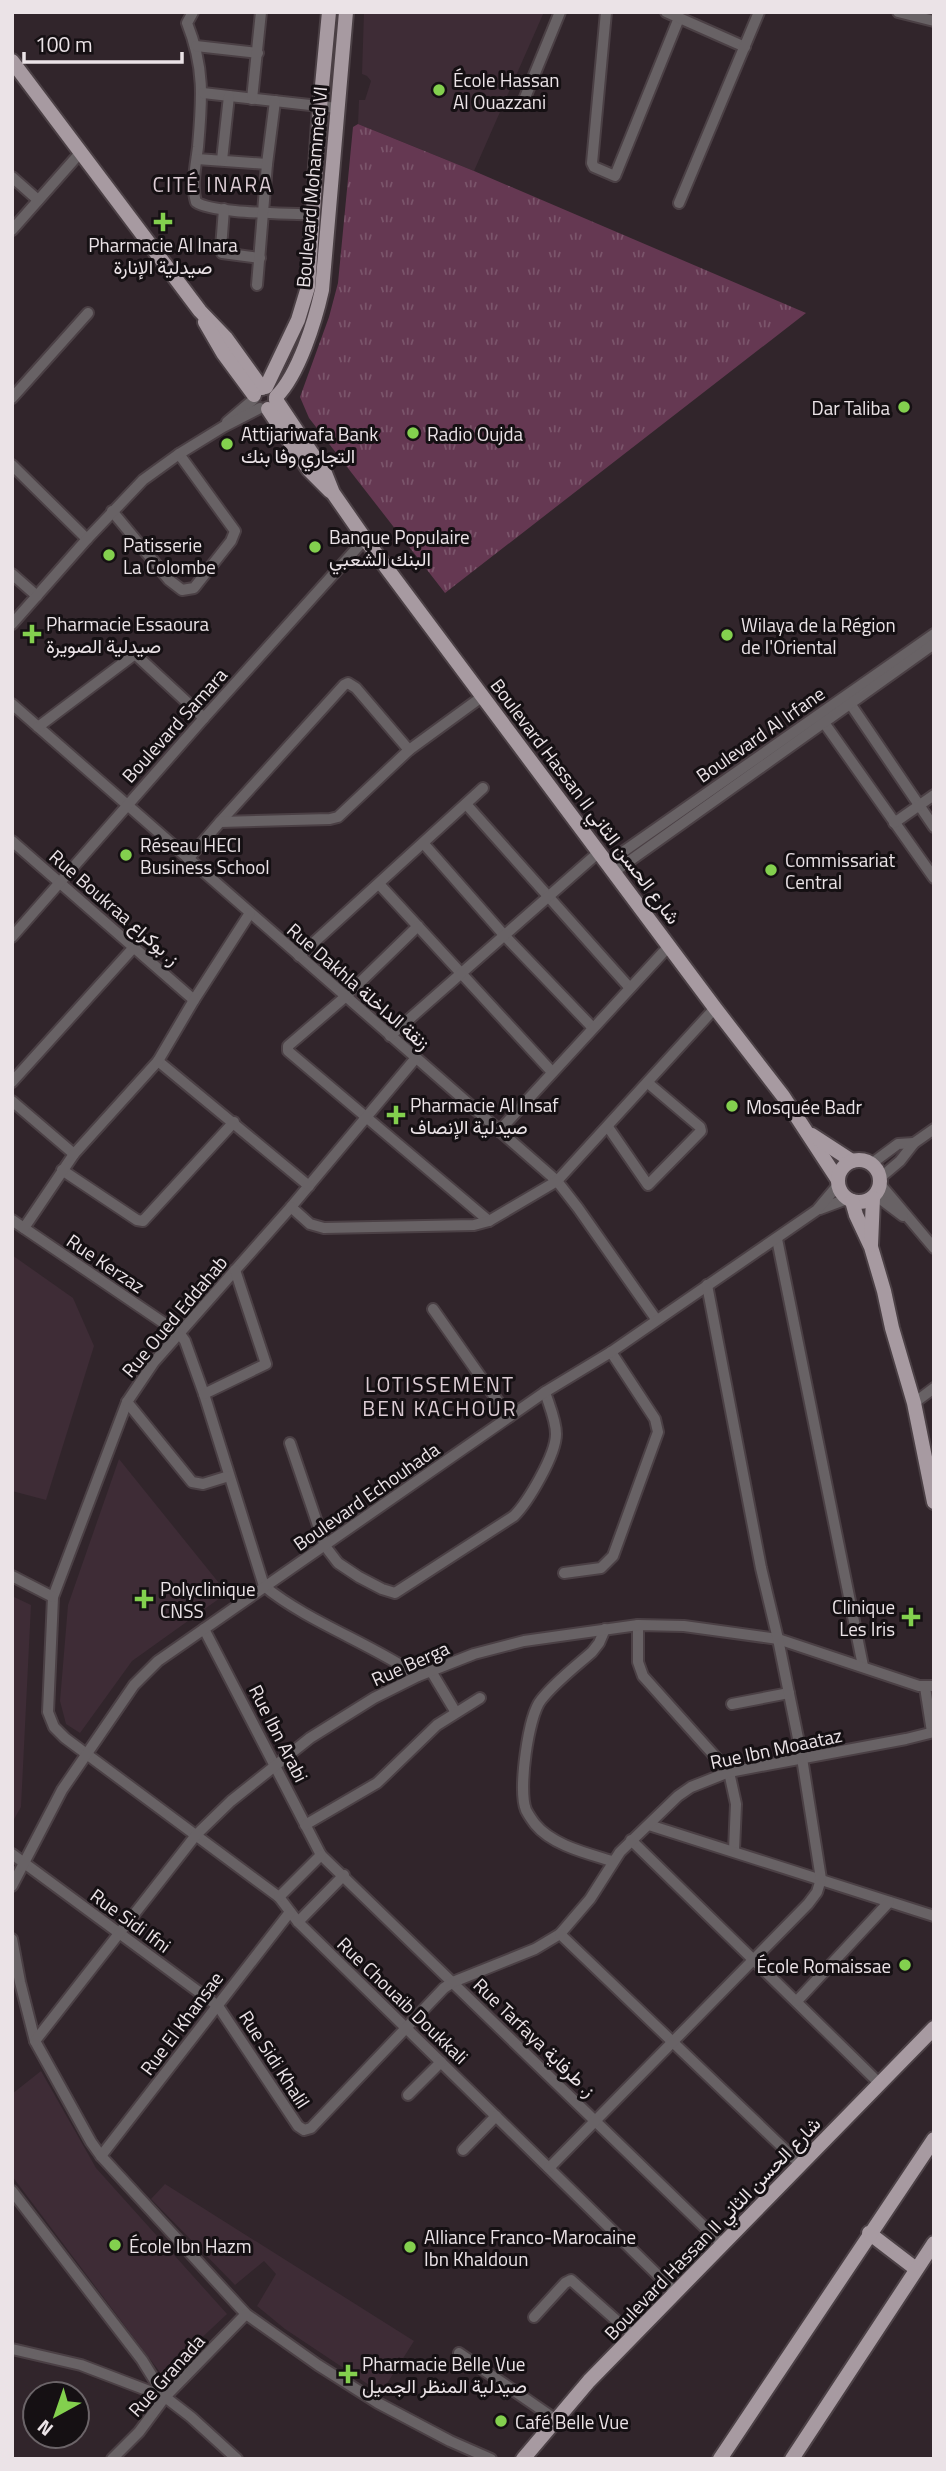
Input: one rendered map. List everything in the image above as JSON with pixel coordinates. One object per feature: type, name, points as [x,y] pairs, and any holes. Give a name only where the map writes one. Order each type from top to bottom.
[{"type":"main road","name":"Boulevard Mohammed VI","points":[[264,398],[305,301],[329,12]]},
{"type":"main road","name":"Boulevard Mohammed VI","points":[[264,398],[286,384],[300,356],[322,290],[346,12]]},
{"type":"main road","name":"Boulevard Hassan II شارع الحسن الثاني","points":[[12,61],[200,311],[214,339],[264,398],[309,470],[333,493],[715,1009],[778,1089],[808,1132],[838,1183]]},
{"type":"main road","name":"Boulevard Hassan II شارع الحسن الثاني","points":[[808,1132],[852,1161]]},
{"type":"main road","points":[[871,1247],[877,1189],[871,1164],[861,1160],[852,1161],[841,1169],[838,1183],[850,1200],[871,1247],[914,1403],[934,1502]]},
{"type":"main road","points":[[850,1200],[863,1202],[877,1189]]},
{"type":"main road","name":"Boulevard Hassan II شارع الحسن الثاني","points":[[523,2459],[555,2419],[634,2336],[934,2028]]},
{"type":"main road","points":[[720,2459],[934,2139]]},
{"type":"main road","points":[[869,2233],[916,2269]]},
{"type":"main road","points":[[792,2459],[934,2244]]},
{"type":"street","points":[[193,12],[187,23],[196,46],[203,93],[196,202],[199,205],[224,209],[314,215]]},
{"type":"street","points":[[252,99],[261,12]]},
{"type":"street","points":[[524,100],[560,12]]},
{"type":"street","points":[[606,12],[592,163],[594,167],[615,176],[679,18]]},
{"type":"street","points":[[666,12],[745,47]]},
{"type":"street","points":[[679,203],[759,12]]},
{"type":"street","points":[[898,12],[934,21]]},
{"type":"street","points":[[196,46],[258,53]]},
{"type":"street","points":[[203,93],[337,108]]},
{"type":"street","points":[[222,160],[229,96]]},
{"type":"street","points":[[257,285],[275,101]]},
{"type":"street","points":[[12,230],[80,153]]},
{"type":"street","points":[[197,159],[267,164]]},
{"type":"street","points":[[12,177],[38,200]]},
{"type":"street","points":[[224,209],[222,253],[260,258]]},
{"type":"street","points":[[12,398],[88,313]]},
{"type":"street","name":"Boulevard Mohammed VI","points":[[12,624],[143,480],[223,427],[236,413],[264,398]]},
{"type":"street","points":[[112,512],[169,580],[182,590],[194,589],[231,541],[235,531],[179,454]]},
{"type":"street","points":[[12,465],[87,539]]},
{"type":"street","name":"Boulevard Samara","points":[[12,937],[365,538]]},
{"type":"street","points":[[12,575],[37,596]]},
{"type":"street","name":"Boulevard Al Irfane","points":[[848,700],[934,634]]},
{"type":"street","name":"Boulevard Al Irfane","points":[[390,1036],[549,896],[607,862],[934,644]]},
{"type":"street","points":[[38,727],[135,654],[204,718]]},
{"type":"street","points":[[188,859],[348,683],[356,688],[409,750]]},
{"type":"street","points":[[220,822],[338,817],[409,750],[483,696]]},
{"type":"street","points":[[848,700],[934,827]]},
{"type":"street","name":"Rue Dakhla زنقة الداخلة","points":[[12,704],[557,1181],[656,1319]]},
{"type":"street","points":[[821,719],[934,878]]},
{"type":"street","points":[[299,956],[483,788]]},
{"type":"street","points":[[894,822],[934,795]]},
{"type":"street","points":[[466,804],[629,987]]},
{"type":"street","name":"Rue Boukraa ز. بوكراع","points":[[12,841],[194,1000]]},
{"type":"street","points":[[424,844],[504,935],[593,1028]]},
{"type":"street","points":[[379,884],[552,1072]]},
{"type":"street","points":[[24,1228],[74,1154],[158,1061],[250,914]]},
{"type":"street","points":[[418,926],[345,997],[287,1048],[289,1053],[489,1221]]},
{"type":"street","points":[[12,1082],[135,946]]},
{"type":"street","points":[[499,1131],[669,946]]},
{"type":"street","points":[[290,1208],[310,1224],[324,1228],[474,1225],[489,1221],[557,1181],[715,1009]]},
{"type":"street","name":"Rue Oued Eddahab","points":[[86,1754],[54,1727],[48,1712],[53,1597],[127,1402],[154,1363],[309,1186],[415,1059]]},
{"type":"street","points":[[158,1061],[309,1186]]},
{"type":"street","points":[[608,1127],[648,1185],[701,1131],[701,1127],[648,1083]]},
{"type":"street","points":[[12,1101],[74,1154]]},
{"type":"street","points":[[62,1170],[137,1220],[143,1221],[233,1122]]},
{"type":"street","points":[[934,1129],[915,1143],[877,1189],[914,1223],[934,1248]]},
{"type":"street","points":[[871,1164],[898,1144],[915,1143]]},
{"type":"street","name":"Boulevard Echouhada","points":[[12,1886],[62,1790],[134,1685],[147,1671],[264,1586],[545,1392],[611,1352],[777,1239],[817,1210],[838,1183]]},
{"type":"street","name":"Boulevard Echouhada","points":[[817,1210],[850,1200]]},
{"type":"street","name":"Rue Kerzaz","points":[[12,1220],[180,1334]]},
{"type":"street","points":[[777,1239],[863,1666]]},
{"type":"street","points":[[205,1394],[266,1364],[235,1270]]},
{"type":"street","points":[[549,2168],[813,1899],[821,1880],[802,1758],[761,1568],[707,1285]]},
{"type":"street","points":[[433,1309],[509,1417]]},
{"type":"street","points":[[180,1334],[191,1353],[205,1394],[264,1586],[290,1604],[400,1663],[418,1676]]},
{"type":"street","points":[[564,1573],[601,1568],[613,1556],[658,1432],[655,1419],[611,1352]]},
{"type":"street","points":[[914,1403],[934,1388]]},
{"type":"street","points":[[290,1443],[325,1546],[338,1563],[359,1577],[382,1589],[395,1592],[514,1516],[523,1507],[555,1445],[556,1430],[545,1392]]},
{"type":"street","points":[[127,1402],[192,1482],[203,1484],[229,1476]]},
{"type":"street","points":[[12,1576],[53,1597]]},
{"type":"street","points":[[638,1625],[638,1662],[643,1676],[729,1772],[736,1804],[734,1850]]},
{"type":"street","name":"Rue Berga","points":[[35,2040],[196,1835],[231,1801],[310,1738],[374,1698],[418,1676],[474,1654],[524,1640],[638,1625],[684,1626],[778,1639],[930,1687]]},
{"type":"street","name":"Rue Ibn Arabi","points":[[204,1629],[321,1855]]},
{"type":"street","points":[[605,1629],[592,1652],[541,1700],[534,1712],[527,1746],[524,1793],[526,1809],[535,1824],[546,1834],[585,1853],[612,1861]]},
{"type":"street","points":[[431,1671],[455,1711]]},
{"type":"street","points":[[930,1687],[933,1732]]},
{"type":"street","points":[[732,1704],[789,1693]]},
{"type":"street","points":[[305,1825],[377,1783],[437,1725],[455,1711],[480,1698]]},
{"type":"street","name":"Rue Ibn Moaataz","points":[[304,2130],[310,2128],[453,1982],[535,1949],[560,1934],[590,1899],[612,1861],[684,1791],[729,1772],[933,1732]]},
{"type":"street","name":"Rue Chouaib Doukkali","points":[[86,1754],[279,1897],[298,1922],[676,2293]]},
{"type":"street","points":[[649,1825],[934,1916]]},
{"type":"street","points":[[631,1840],[879,2083]]},
{"type":"street","name":"Rue Sidi Ifni","points":[[12,1854],[218,2006]]},
{"type":"street","points":[[279,1897],[321,1855]]},
{"type":"street","name":"Rue Tarfaya ز. طرفاية","points":[[321,1855],[723,2245]]},
{"type":"street","points":[[298,1922],[344,1875]]},
{"type":"street","points":[[797,2001],[889,1902]]},
{"type":"street","name":"Rue El Khansae","points":[[101,2156],[289,1912]]},
{"type":"street","points":[[560,1934],[801,2165]]},
{"type":"street","points":[[12,1939],[35,2040],[63,2094],[101,2156],[246,2314],[378,2403],[459,2446],[491,2459]]},
{"type":"street","name":"Rue Sidi Khalil","points":[[218,2006],[298,2126],[304,2130]]},
{"type":"street","points":[[408,2095],[441,2062]]},
{"type":"street","points":[[463,2150],[496,2116]]},
{"type":"street","points":[[12,2191],[142,2360],[165,2397]]},
{"type":"street","points":[[534,2317],[570,2280],[634,2336]]},
{"type":"street","name":"Rue Granada","points":[[112,2459],[139,2432],[165,2397],[246,2314]]},
{"type":"street","points":[[12,2349],[81,2365],[165,2397],[237,2459]]},
{"type":"street","points":[[460,2353],[555,2419]]},
{"type":"shaded area","name":"École Hassan Al Ouazzani","points":[[364,12],[544,12],[474,171],[358,124],[359,100],[365,100],[371,81],[362,74]]},
{"type":"shaded area","points":[[12,1255],[73,1298],[94,1346],[46,1500],[12,1491]]},
{"type":"shaded area","name":"Polyclinique CNSS","points":[[119,1459],[227,1593],[132,1661],[80,1733],[66,1724],[60,1701],[68,1605]]},
{"type":"shaded area","points":[[12,1596],[31,1605],[21,1807],[13,1821]]},
{"type":"shaded area","name":"École Ibn Hazm","points":[[41,2071],[96,2168],[227,2314],[162,2375],[12,2176],[12,2094]]},
{"type":"shaded area","points":[[165,2184],[414,2341],[381,2393],[285,2329],[257,2306],[276,2274],[264,2261],[235,2285],[151,2199]]},
{"type":"green space","points":[[358,124],[806,313],[445,593],[309,418],[300,397],[329,317],[338,283],[353,127]]},
{"type":"place","name":"École Hassan Al Ouazzani","points":[[439,90]]},
{"type":"place","name":"Pharmacie Al Inara صيدلية الإنارة","points":[[163,222]]},
{"type":"place","name":"Dar Taliba","points":[[904,407]]},
{"type":"place","name":"Radio Oujda","points":[[413,433]]},
{"type":"place","name":"Attijariwafa Bank التجاري وفا بنك","points":[[227,444]]},
{"type":"place","name":"Banque Populaire البنك الشعبي","points":[[315,547]]},
{"type":"place","name":"Patisserie La Colombe","points":[[109,555]]},
{"type":"place","name":"Pharmacie Essaoura صيدلية الصويرة","points":[[32,634]]},
{"type":"place","name":"Wilaya de la Région de l'Oriental","points":[[727,635]]},
{"type":"place","name":"Réseau HECI Business School","points":[[126,855]]},
{"type":"place","name":"Commissariat Central","points":[[771,870]]},
{"type":"place","name":"Mosquée Badr","points":[[732,1106]]},
{"type":"place","name":"Pharmacie Al Insaf صيدلية الإنصاف","points":[[396,1115]]},
{"type":"place","name":"Polyclinique CNSS","points":[[144,1599]]},
{"type":"place","name":"Clinique Les Iris","points":[[911,1617]]},
{"type":"place","name":"École Romaissae","points":[[905,1965]]},
{"type":"place","name":"École Ibn Hazm","points":[[115,2245]]},
{"type":"place","name":"Alliance Franco-Marocaine Ibn Khaldoun","points":[[410,2247]]},
{"type":"place","name":"Pharmacie Belle Vue صيدلية المنظر الجميل","points":[[348,2374]]},
{"type":"place","name":"Café Belle Vue","points":[[501,2421]]},
{"type":"district","name":"CITÉ INARA","points":[[213,184]]},
{"type":"district","name":"LOTISSEMENT BEN KACHOUR","points":[[440,1396]]}]
